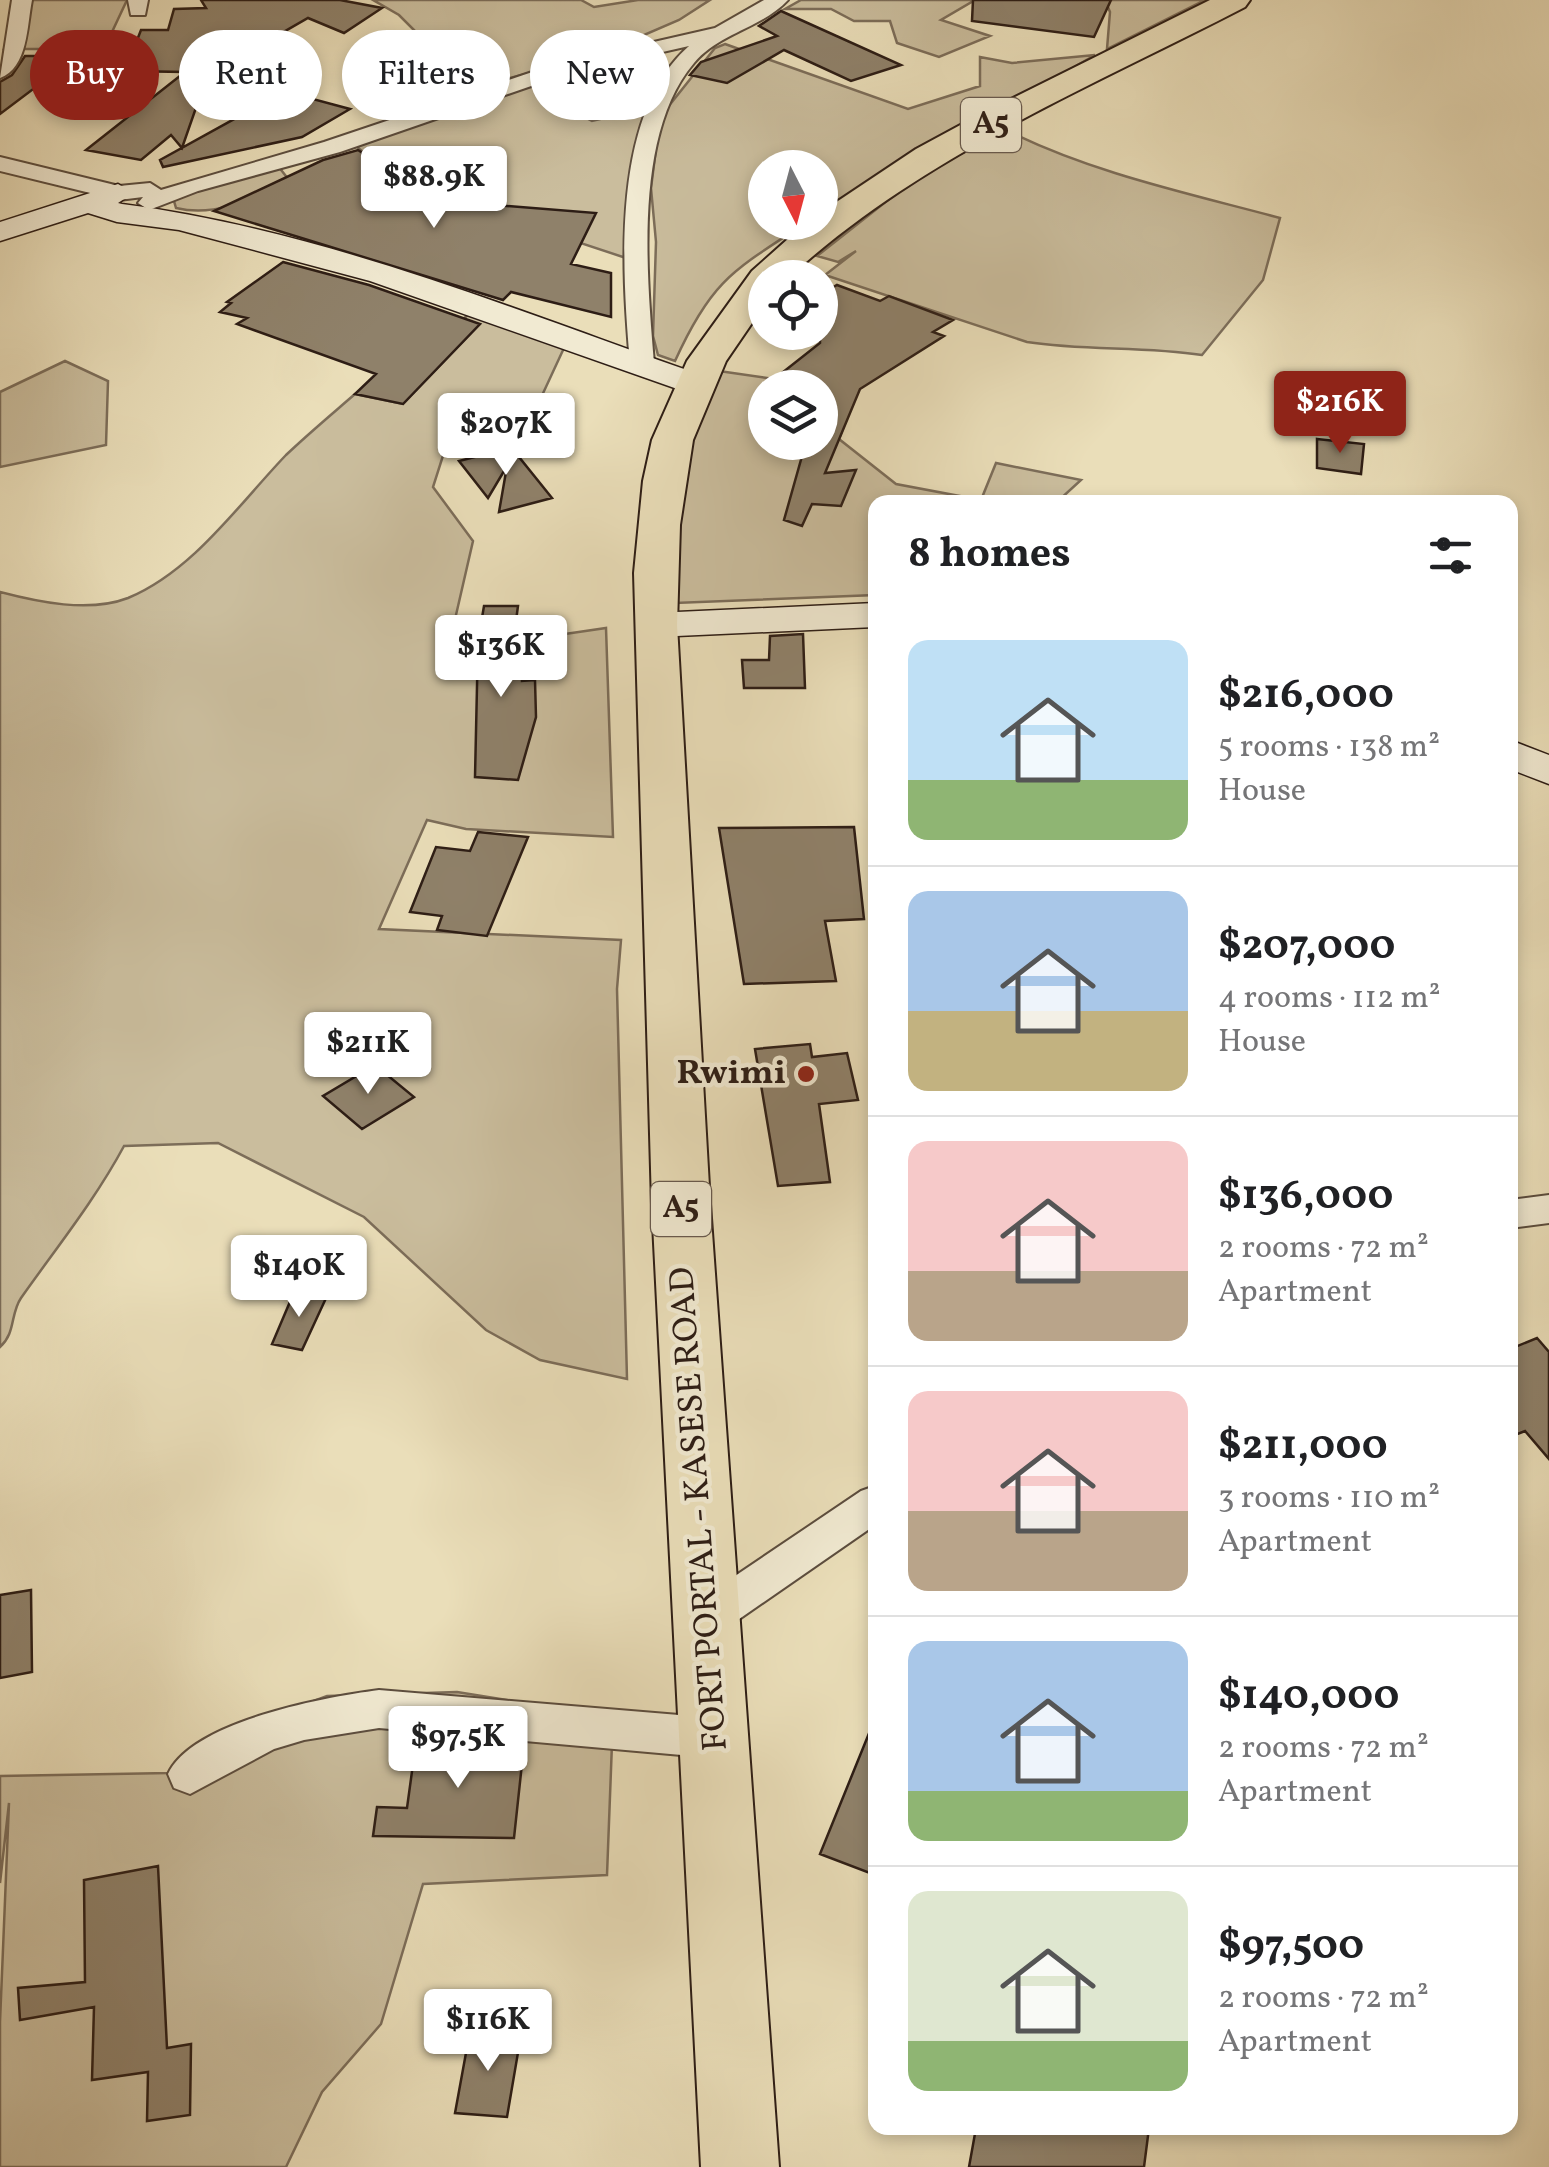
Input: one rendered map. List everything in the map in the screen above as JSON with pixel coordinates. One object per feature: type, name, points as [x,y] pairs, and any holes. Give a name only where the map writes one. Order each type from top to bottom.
[{"type":"highway","name":"FORT PORTAL - KASESE ROAD","points":[[788,260],[878,188],[1234,0]]},
{"type":"highway","name":"FORT PORTAL - KASESE ROAD","points":[[740,2167],[715,1738],[704,1620],[655,624],[659,493],[678,420],[695,384],[748,305]]},
{"type":"street","points":[[0,72],[10,60],[22,0]]},
{"type":"street","points":[[0,232],[128,203],[332,147],[560,69],[741,17],[778,0]]},
{"type":"street","points":[[642,363],[638,324],[643,148],[662,92],[689,56],[741,17]]},
{"type":"street","points":[[0,164],[180,221],[424,287],[695,384]]},
{"type":"street","points":[[54,180],[87,202]]},
{"type":"street","points":[[38,222],[87,202],[128,203]]},
{"type":"street","points":[[655,624],[868,615]]},
{"type":"street","points":[[1518,757],[1549,770]]},
{"type":"street","points":[[1518,1213],[1549,1208]]},
{"type":"street","points":[[704,1620],[868,1508]]},
{"type":"street","points":[[190,1774],[261,1734],[304,1720],[379,1709],[715,1738]]},
{"type":"shaded area","points":[[31,0],[127,0],[113,30],[30,30],[30,49],[4,49]]},
{"type":"shaded area","points":[[373,0],[581,0],[594,7],[638,0],[710,0],[656,30],[530,30],[530,73],[510,78],[510,30],[414,30],[399,15]]},
{"type":"shaded area","points":[[801,0],[975,0],[941,20],[990,36],[939,57],[897,43],[890,21],[854,21],[831,9],[785,9]]},
{"type":"shaded area","points":[[1105,0],[1205,0],[1107,49],[1110,12]]},
{"type":"shaded area","points":[[725,44],[908,109],[980,86],[980,57],[1012,63],[1095,55],[838,203],[838,150],[748,150],[748,240],[780,240],[727,279],[701,311],[675,361],[658,355],[653,336],[656,242],[651,188],[660,120],[670,120],[670,104],[715,48]]},
{"type":"shaded area","points":[[530,85],[530,120],[643,120],[635,151],[626,258],[487,212],[495,190],[481,180],[447,191],[451,185],[438,178],[387,202],[367,156],[355,145],[427,120],[510,120],[510,92]]},
{"type":"shaded area","points":[[1006,130],[1106,170],[1280,218],[1263,280],[1202,355],[1071,347],[1027,342],[838,279],[838,265],[856,251],[838,262],[817,256],[916,178]]},
{"type":"shaded area","points":[[278,166],[289,180],[248,199],[206,210],[176,208],[174,201],[185,192]]},
{"type":"shaded area","points":[[472,312],[564,348],[520,443],[454,421],[433,487],[473,541],[453,628],[565,634],[606,628],[613,837],[466,829],[427,820],[379,929],[621,940],[617,989],[627,1379],[540,1360],[486,1330],[364,1217],[218,1143],[124,1146],[21,1298],[8,1336],[0,1347],[0,592],[47,602],[97,605],[128,598],[152,586],[194,554],[286,455],[355,394],[403,404],[466,338],[463,319]]},
{"type":"shaded area","points":[[65,361],[108,381],[106,445],[0,467],[0,392]]},
{"type":"shaded area","points":[[712,370],[748,375],[748,460],[838,460],[838,388],[857,391],[839,439],[896,484],[954,495],[868,495],[868,595],[675,603],[675,544],[687,455]]},
{"type":"shaded area","points":[[996,463],[1081,480],[1065,495],[983,495]]},
{"type":"shaded area","points":[[457,1692],[613,1717],[607,1875],[423,1884],[381,2024],[322,2092],[286,2167],[0,2167],[0,2022],[9,1803],[0,1883],[0,1776],[169,1773],[216,1737],[327,1696]]},
{"type":"building","points":[[201,0],[340,0],[382,8],[342,32],[308,18],[287,30],[179,30],[179,72],[159,72],[159,30],[168,30],[174,9],[206,8]]},
{"type":"building","points":[[973,0],[1111,0],[1094,37],[972,21]]},
{"type":"building","points":[[781,11],[901,65],[851,81],[784,50],[727,83],[690,75],[701,62],[777,36],[759,26]]},
{"type":"building","points":[[25,56],[30,56],[30,91],[0,114],[0,82],[12,75]]},
{"type":"building","points":[[179,77],[179,120],[192,120],[182,148],[171,135],[141,160],[86,150],[124,120],[159,120],[159,92]]},
{"type":"building","points":[[322,101],[342,107],[342,114],[302,137],[163,167],[160,160],[232,120],[322,120]]},
{"type":"building","points":[[358,150],[413,186],[439,178],[456,188],[481,180],[504,195],[494,205],[596,213],[571,264],[611,273],[611,317],[511,292],[503,300],[214,211],[323,160]]},
{"type":"building","points":[[283,262],[369,285],[480,324],[403,404],[355,394],[376,374],[237,324],[247,318],[220,312],[231,303],[227,302]]},
{"type":"building","points":[[838,285],[880,301],[889,296],[953,320],[933,332],[944,336],[860,389],[838,442],[838,370],[786,370],[811,350],[838,350]]},
{"type":"building","points":[[1317,439],[1364,444],[1361,474],[1317,468]]},
{"type":"building","points":[[518,446],[515,452],[552,498],[499,512],[507,466],[488,498],[459,461]]},
{"type":"building","points":[[801,460],[830,460],[825,473],[856,470],[841,506],[812,504],[802,526],[784,520]]},
{"type":"building","points":[[484,606],[518,606],[509,672],[522,671],[522,681],[535,680],[536,717],[518,780],[475,777],[478,641]]},
{"type":"building","points":[[803,634],[805,688],[744,688],[742,660],[769,660],[770,636]]},
{"type":"building","points":[[854,827],[864,919],[825,921],[836,981],[744,984],[719,828]]},
{"type":"building","points":[[478,832],[528,837],[487,936],[437,930],[442,916],[410,912],[436,847],[470,851]]},
{"type":"building","points":[[810,1044],[812,1057],[847,1053],[858,1100],[819,1104],[830,1182],[778,1186],[755,1049]]},
{"type":"building","points":[[375,1065],[414,1097],[362,1129],[323,1096]]},
{"type":"building","points":[[295,1290],[327,1296],[302,1350],[272,1344]]},
{"type":"building","points":[[1537,1338],[1549,1352],[1549,1459],[1525,1431],[1518,1434],[1518,1346]]},
{"type":"building","points":[[31,1590],[32,1672],[0,1678],[0,1595]]},
{"type":"building","points":[[417,1735],[524,1745],[514,1838],[373,1836],[377,1807],[407,1808]]},
{"type":"building","points":[[868,1736],[868,1872],[820,1854]]},
{"type":"building","points":[[158,1866],[167,2048],[191,2044],[190,2115],[147,2121],[148,2072],[92,2080],[94,2007],[20,2020],[18,1988],[85,1982],[84,1880]]},
{"type":"building","points":[[470,2031],[521,2035],[507,2117],[455,2113]]},
{"type":"building","points":[[975,2135],[1148,2135],[1144,2167],[969,2167]]},
{"type":"place","name":"Rwimi","points":[[806,1074]]}]
